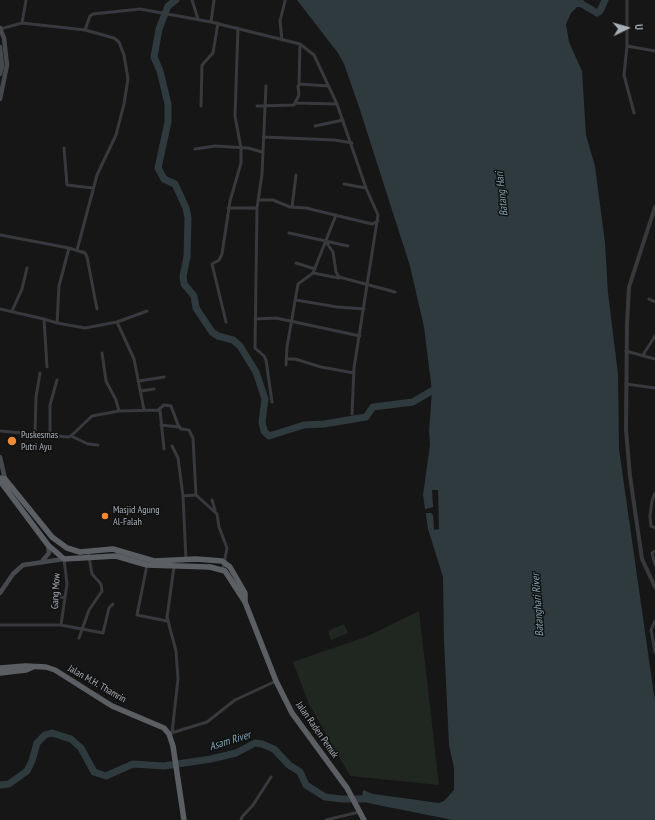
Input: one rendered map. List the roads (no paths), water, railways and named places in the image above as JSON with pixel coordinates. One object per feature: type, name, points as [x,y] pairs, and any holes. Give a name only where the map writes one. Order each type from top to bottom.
[{"type":"highway","points":[[2,480],[48,545],[64,559],[77,555],[113,550],[154,561],[218,560],[225,563]]},
{"type":"highway","points":[[2,480],[52,537],[77,555]]},
{"type":"highway","points":[[88,554],[123,556],[147,565],[210,567],[223,569]]},
{"type":"highway","name":"Jalan Raden Pemuk","points":[[225,563],[230,567],[245,593],[245,602]]},
{"type":"highway","name":"Jalan Raden Pemuk","points":[[223,569],[245,602],[276,681],[292,713],[347,788],[364,820]]},
{"type":"highway","name":"Jalan M.H. Thamrin","points":[[0,668],[25,666],[46,667],[55,670],[112,706],[164,728],[171,734]]},
{"type":"highway","name":"Jalan M.H. Thamrin","points":[[0,673],[26,670],[33,667]]},
{"type":"highway","points":[[171,734],[176,759],[184,820]]},
{"type":"main road","points":[[0,29],[5,48],[7,65],[0,98]]},
{"type":"main road","points":[[0,47],[2,66],[0,74]]},
{"type":"main road","points":[[0,457],[2,480]]},
{"type":"main road","points":[[42,561],[48,556],[48,545]]},
{"type":"main road","points":[[0,593],[18,568],[32,562],[64,559]]},
{"type":"street","points":[[22,23],[26,0]]},
{"type":"street","points":[[192,0],[198,19]]},
{"type":"street","points":[[211,22],[214,0]]},
{"type":"street","points":[[627,0],[627,46],[624,75],[634,113]]},
{"type":"street","points":[[282,40],[280,21],[284,1]]},
{"type":"street","points":[[85,30],[90,16],[93,14],[140,9],[218,23],[300,44],[314,55],[337,104],[352,143],[366,188],[378,215],[354,373],[352,414]]},
{"type":"street","points":[[0,29],[22,23],[85,30],[116,40],[124,55],[128,72],[124,104],[116,135],[93,188],[77,250]]},
{"type":"street","points":[[201,106],[202,65],[213,53],[218,23]]},
{"type":"street","points":[[226,322],[212,264],[219,260],[222,254],[228,208],[241,163],[241,148],[235,116],[238,28]]},
{"type":"street","points":[[295,103],[299,95],[300,44]]},
{"type":"street","points":[[627,46],[655,51]]},
{"type":"street","points":[[299,84],[328,86]]},
{"type":"street","points":[[266,86],[266,106],[257,208],[255,348],[266,360],[272,402]]},
{"type":"street","points":[[257,106],[294,105],[295,103],[337,104]]},
{"type":"street","points":[[315,126],[343,120]]},
{"type":"street","points":[[263,137],[335,140],[352,143]]},
{"type":"street","points":[[195,149],[215,146],[241,148],[262,152]]},
{"type":"street","points":[[64,148],[67,185],[93,188]]},
{"type":"street","points":[[292,207],[296,174]]},
{"type":"street","points":[[344,184],[366,188]]},
{"type":"street","points":[[258,200],[273,200],[292,207],[306,208],[372,224],[378,222]]},
{"type":"street","points":[[655,206],[629,287],[626,351],[626,442],[642,559],[655,587]]},
{"type":"street","points":[[228,208],[257,208]]},
{"type":"street","points":[[286,365],[298,284],[313,273],[336,215]]},
{"type":"street","points":[[289,233],[348,246]]},
{"type":"street","points":[[0,235],[69,248],[85,253],[97,309]]},
{"type":"street","points":[[326,241],[333,252],[336,274],[341,278]]},
{"type":"street","points":[[56,323],[59,286],[69,248]]},
{"type":"street","points":[[296,263],[314,268]]},
{"type":"street","points":[[12,311],[22,289],[27,268]]},
{"type":"street","points":[[313,273],[341,278],[367,286],[395,292]]},
{"type":"street","points":[[650,299],[655,302]]},
{"type":"street","points":[[296,300],[337,307],[364,309]]},
{"type":"street","points":[[0,309],[44,318],[76,328],[90,328],[117,322],[147,312]]},
{"type":"street","points":[[44,318],[46,367]]},
{"type":"street","points":[[255,319],[276,318],[360,336]]},
{"type":"street","points":[[117,322],[134,359],[144,410]]},
{"type":"street","points":[[643,355],[655,336]]},
{"type":"street","points":[[626,351],[655,359]]},
{"type":"street","points":[[102,353],[106,381],[116,400],[119,411]]},
{"type":"street","points":[[286,358],[296,359],[321,367],[354,373]]},
{"type":"street","points":[[35,433],[36,397],[40,373]]},
{"type":"street","points":[[139,381],[164,377]]},
{"type":"street","points":[[50,435],[50,405],[57,380]]},
{"type":"street","points":[[626,384],[655,388]]},
{"type":"street","points":[[141,391],[154,388]]},
{"type":"street","points":[[71,436],[91,416],[119,411],[158,410],[164,405],[171,406],[180,427]]},
{"type":"street","points":[[158,410],[161,411],[164,449]]},
{"type":"street","points":[[161,426],[180,427],[189,430],[194,441],[196,495],[215,512]]},
{"type":"street","points":[[0,431],[71,436],[88,444],[98,445]]},
{"type":"street","points":[[172,446],[178,458],[183,496],[186,560]]},
{"type":"street","points":[[655,493],[652,501],[650,516],[651,526],[655,528]]},
{"type":"street","points":[[183,496],[196,495]]},
{"type":"street","points":[[212,500],[219,527],[227,544],[223,569]]},
{"type":"street","points":[[655,550],[652,553],[655,565]]},
{"type":"street","points":[[79,638],[89,610],[102,591],[101,584],[92,574],[88,554]]},
{"type":"street","name":"Gang Mow","points":[[61,625],[67,577],[64,559]]},
{"type":"street","points":[[147,565],[137,615],[167,621]]},
{"type":"street","points":[[174,567],[167,621],[176,651],[178,679],[171,734],[207,722],[235,700],[276,681]]},
{"type":"street","points":[[53,598],[64,597]]},
{"type":"street","points":[[0,625],[61,625],[104,633],[109,608],[113,604]]},
{"type":"street","points":[[655,621],[651,630],[655,652]]},
{"type":"street","points":[[241,820],[272,777]]},
{"type":"street","points":[[326,820],[337,819],[360,811]]},
{"type":"water","points":[[297,0],[584,0],[571,13],[566,24],[569,42],[582,71],[586,135],[595,166],[605,243],[608,293],[618,374],[619,449],[655,702],[655,820],[453,820],[368,803],[362,798],[363,790],[373,794],[439,803],[444,801],[454,790],[454,768],[449,745],[444,641],[443,577],[428,529],[423,495],[430,445],[429,431],[432,391],[424,327],[410,266],[359,107],[344,64],[338,53]]},
{"type":"waterway","points":[[176,0],[168,6],[159,29],[154,57],[160,71],[168,104],[168,122],[158,168],[164,179],[175,184],[186,208],[188,218],[187,257],[183,276],[184,284],[194,296],[196,308],[212,332],[218,336],[233,340],[240,346],[256,372],[265,399],[262,422],[264,431],[269,436],[304,425],[324,424],[366,417],[373,407],[413,402],[440,386]]},
{"type":"waterway","points":[[573,3],[582,4],[597,13],[600,11],[605,0]]},
{"type":"waterway","name":"Asam River","points":[[0,785],[9,784],[27,771],[32,761],[37,743],[45,735],[52,733],[71,739],[81,748],[94,772],[106,776],[133,764],[164,766],[211,759],[236,753],[255,743],[262,744],[274,749],[289,765],[300,772],[306,785],[325,797],[341,799],[372,799]]},
{"type":"place","name":"Puskesmas Putri Ayu","points":[[12,441]]},
{"type":"place","name":"Masjid Agung Al-Falah","points":[[105,516]]},
{"type":"water label","name":"Batang Hari","points":[[502,194]]},
{"type":"water label","name":"Batanghari River","points":[[538,605]]}]
